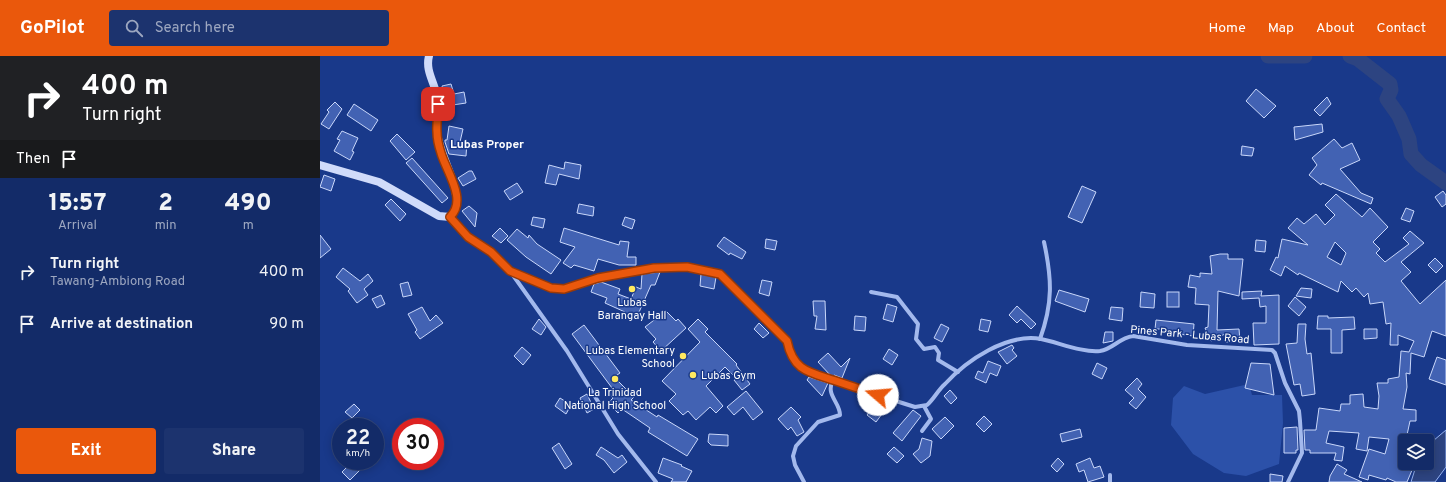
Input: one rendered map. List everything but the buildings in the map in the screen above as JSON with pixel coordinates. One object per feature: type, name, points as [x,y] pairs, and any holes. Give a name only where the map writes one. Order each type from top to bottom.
[{"type":"main road","points":[[320,165],[380,182],[439,216],[450,217],[455,213],[457,206],[456,192],[441,153],[436,131],[439,112],[427,67],[429,56]]},
{"type":"street","points":[[450,217],[468,237],[491,252],[510,271],[567,351],[618,434],[656,482]]},
{"type":"street","points":[[1040,339],[1048,316],[1051,287],[1044,242]]},
{"type":"street","points":[[510,271],[551,288],[564,289],[598,278],[654,268],[687,267],[720,274],[787,341],[789,352],[800,366],[810,374],[834,380],[915,407],[924,406],[931,419],[922,431]]},
{"type":"street","points":[[871,292],[897,297],[918,324],[916,339],[924,348],[935,347],[939,353],[938,360],[958,372]]},
{"type":"street","name":"Pines Park - Lubas Road","points":[[924,406],[932,401],[945,383],[979,356],[1001,344],[1020,338],[1040,339],[1065,346],[1100,351],[1110,347],[1126,337],[1133,336],[1187,345],[1272,350],[1275,353],[1285,383],[1298,411],[1300,421],[1302,453],[1288,482]]},
{"type":"street","points":[[804,482],[795,465],[793,456],[794,451],[796,446],[818,422],[840,415],[831,396],[830,389],[834,380]]},
{"type":"street","points":[[1110,475],[1110,482]]},
{"type":"shaded area","points":[[1249,384],[1252,395],[1282,395],[1283,423],[1279,464],[1246,476],[1224,473],[1193,454],[1171,425],[1173,398],[1184,386],[1205,394]]},
{"type":"shaded area","points":[[1446,430],[1446,467],[1435,482],[1411,482],[1415,470],[1434,470],[1434,440]]},
{"type":"waterway","points":[[1268,56],[1305,56]]},
{"type":"waterway","points":[[1350,56],[1358,59],[1390,84],[1391,90],[1387,99],[1399,116],[1409,139],[1411,154],[1421,165],[1446,183]]},
{"type":"place","name":"Lubas Barangay Hall","points":[[632,289]]},
{"type":"place","name":"Lubas Elementary School","points":[[683,356]]},
{"type":"place","name":"Lubas Gym","points":[[693,375]]},
{"type":"place","name":"La Trinidad National High School","points":[[615,379]]},
{"type":"district","name":"Lubas Proper","points":[[487,144]]},
{"type":"route","points":[[438,104],[439,112],[436,131],[441,153],[456,192],[457,206],[455,213],[450,217],[468,237],[491,252],[510,271],[535,283],[551,288],[564,289],[575,284],[598,278],[654,268],[687,267],[704,269],[720,274],[787,341],[789,352],[800,366],[810,374],[834,380],[878,395]]}]
